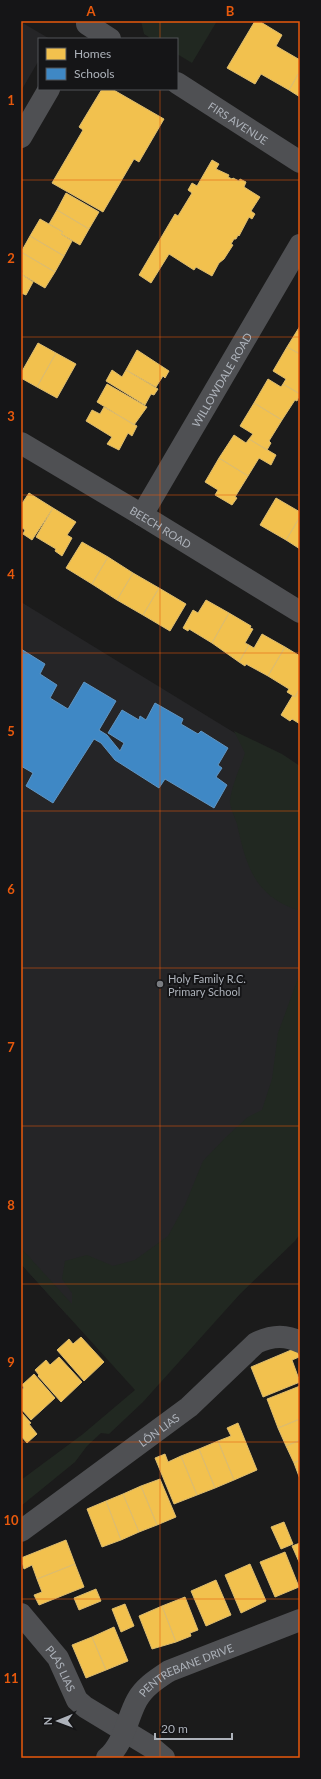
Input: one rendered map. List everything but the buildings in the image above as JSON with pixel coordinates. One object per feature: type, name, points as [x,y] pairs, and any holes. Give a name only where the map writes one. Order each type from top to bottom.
[{"type":"street","points":[[85,28],[108,38]]},
{"type":"street","name":"FIRS AVENUE","points":[[178,84],[300,162]]},
{"type":"street","points":[[21,137],[48,90]]},
{"type":"street","name":"WILLOWDALE ROAD","points":[[142,515],[300,245]]},
{"type":"street","name":"BEECH ROAD","points":[[21,443],[300,612]]},
{"type":"street","name":"LÔN LIAS","points":[[21,1531],[190,1407],[256,1343],[275,1337],[298,1341]]},
{"type":"street","name":"PLAS LIAS","points":[[21,1614],[58,1658],[77,1700],[85,1707],[151,1747],[164,1758]]},
{"type":"street","name":"PENTREBANE DRIVE","points":[[107,1758],[112,1754],[124,1731],[137,1700],[145,1689],[156,1679],[169,1671],[300,1620]]},
{"type":"shaded area","points":[[141,21],[217,21],[192,63],[178,55],[178,38],[150,38],[144,34]]},
{"type":"shaded area","points":[[21,22],[48,38],[38,38],[38,62],[21,91]]},
{"type":"shaded area","name":"Holy Family R.C. Primary School","points":[[21,602],[300,773],[300,1195],[67,1315],[21,1264]]},
{"type":"shaded area","points":[[234,731],[282,754],[300,766],[300,923],[298,910],[283,904],[271,896],[254,877],[244,853],[230,802],[232,788],[245,753]]},
{"type":"shaded area","points":[[300,973],[300,1234],[295,1241],[240,1294],[143,1402],[109,1434],[101,1433],[87,1446],[75,1462],[21,1506],[21,1480],[83,1434],[135,1390],[21,1264],[21,1248],[72,1304],[72,1293],[62,1279],[65,1261],[87,1255],[113,1266],[135,1260],[168,1236],[185,1205],[203,1161],[248,1117],[262,1110],[272,1079],[278,1033]]},
{"type":"place","name":"Holy Family R.C. Primary School","points":[[160,984]]}]
